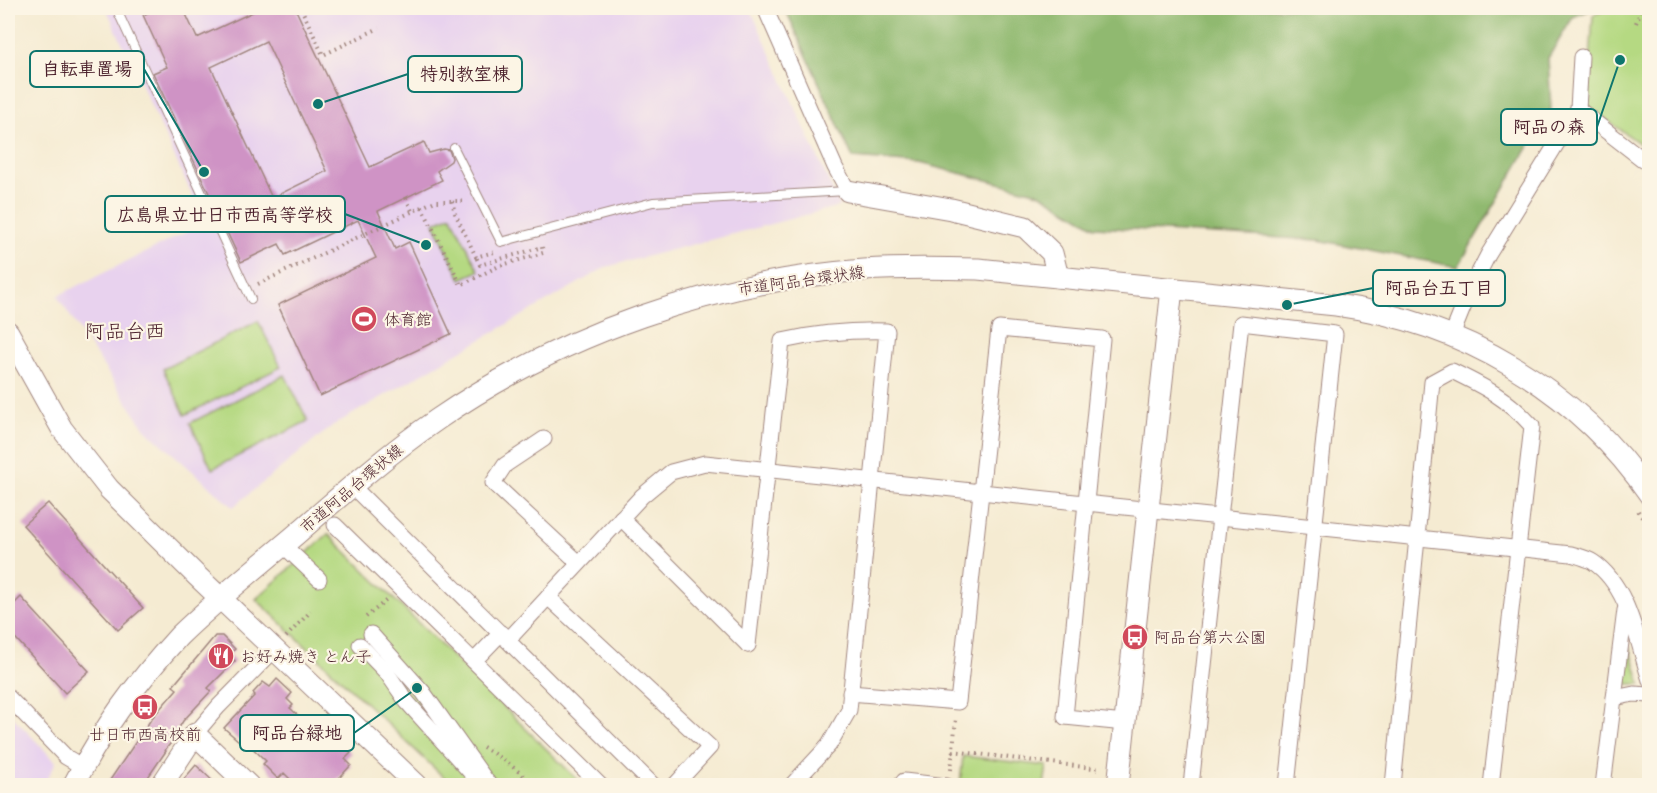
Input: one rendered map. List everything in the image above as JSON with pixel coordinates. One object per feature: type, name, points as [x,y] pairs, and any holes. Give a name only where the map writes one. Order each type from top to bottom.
[{"type":"street","points":[[765,8],[848,191],[951,208],[1025,227],[1052,253],[1058,277]]},
{"type":"street","points":[[1452,335],[1471,288],[1488,255],[1578,109],[1581,57]]},
{"type":"street","points":[[1578,109],[1650,165]]},
{"type":"street","name":"市道阿品台環状線","points":[[78,776],[119,707],[147,670],[179,636],[352,486],[439,418],[537,360],[600,332],[696,299],[774,282],[865,270],[978,269],[1360,308],[1407,319],[1452,335],[1509,364],[1566,403],[1616,451],[1642,501]]},
{"type":"street","points":[[1119,779],[1172,288]]},
{"type":"street","points":[[1191,786],[1241,323],[1335,334],[1287,786]]},
{"type":"street","points":[[850,693],[958,702],[999,329],[1102,339],[1065,717],[1125,723]]},
{"type":"street","points":[[621,518],[748,645],[782,341],[821,333],[856,330],[887,331],[849,710],[834,737],[791,786]]},
{"type":"street","points":[[8,332],[62,429],[109,489],[221,598],[280,643],[418,786]]},
{"type":"street","points":[[1393,786],[1432,382],[1452,371],[1487,388],[1516,409],[1532,426],[1491,786]]},
{"type":"street","points":[[544,439],[505,465],[493,483],[579,563]]},
{"type":"street","points":[[474,660],[504,637],[548,597],[642,496],[671,472],[705,463],[1571,554],[1592,561],[1607,574],[1625,604],[1650,680]]},
{"type":"street","points":[[352,486],[654,786]]},
{"type":"street","points":[[335,525],[601,786]]},
{"type":"street","points":[[284,544],[319,579]]},
{"type":"street","points":[[548,597],[710,747],[674,786]]},
{"type":"street","points":[[1603,786],[1625,604]]},
{"type":"street","points":[[484,786],[407,702],[365,640],[423,692],[490,786]]},
{"type":"street","points":[[161,786],[195,734],[280,643]]},
{"type":"street","points":[[1614,698],[1627,694],[1650,695]]},
{"type":"street","points":[[8,696],[66,757],[78,776]]},
{"type":"street","points":[[195,734],[249,786]]},
{"type":"street","points":[[900,786],[904,781],[949,782]]},
{"type":"lane","points":[[116,8],[251,299]]},
{"type":"lane","points":[[454,148],[501,242],[652,202],[848,191]]},
{"type":"path","points":[[301,8],[323,55],[379,28]]},
{"type":"path","points":[[1636,23],[1642,8]]},
{"type":"path","points":[[406,198],[412,211]]},
{"type":"path","points":[[246,289],[435,201],[452,201]]},
{"type":"path","points":[[422,207],[461,285],[499,266],[543,253],[542,247],[480,265],[476,257]]},
{"type":"path","points":[[1642,501],[1650,530]]},
{"type":"path","points":[[366,617],[391,597]]},
{"type":"path","points":[[280,643],[311,611]]},
{"type":"path","points":[[949,782],[958,702]]},
{"type":"path","points":[[481,746],[508,763],[536,786]]},
{"type":"path","points":[[953,751],[1119,779]]},
{"type":"shaded area","points":[[113,8],[750,8],[840,206],[606,267],[332,426],[233,507],[145,429],[57,296],[205,223],[107,10]]},
{"type":"shaded area","points":[[8,712],[56,762],[44,785],[8,785]]},
{"type":"green space","points":[[785,8],[1595,8],[1573,17],[1548,58],[1551,109],[1458,267],[1318,240],[1095,227],[1039,193],[919,163],[853,158]]},
{"type":"green space","points":[[1611,8],[1649,8],[1649,150],[1587,106],[1593,15]]},
{"type":"green space","points":[[451,215],[479,271],[461,279],[434,223]]},
{"type":"green space","points":[[258,321],[281,367],[185,415],[163,369]]},
{"type":"green space","points":[[285,375],[308,421],[212,469],[190,423]]},
{"type":"green space","points":[[328,534],[583,785],[452,785],[256,599]]},
{"type":"green space","points":[[1630,648],[1641,684],[1625,684]]},
{"type":"green space","points":[[963,756],[1047,766],[1044,785],[960,785]]},
{"type":"building","points":[[159,8],[183,8],[197,38],[253,12],[251,8],[295,8],[370,167],[424,142],[429,153],[449,150],[451,161],[437,171],[442,180],[378,211],[395,249],[409,242],[451,334],[320,396],[278,305],[376,258],[358,220],[285,255],[279,244],[241,262],[153,73],[167,67],[143,15]],"holes":[[[266,41],[327,171],[272,198],[211,67]]]},
{"type":"building","points":[[48,503],[143,608],[118,630],[23,525]]},
{"type":"building","points":[[21,597],[89,671],[65,693],[8,630],[8,610]]},
{"type":"building","points":[[215,636],[222,636],[235,649],[229,655],[235,661],[208,688],[211,691],[183,721],[177,731],[179,733],[142,786],[106,786],[152,718],[177,689],[173,686]]},
{"type":"building","points":[[277,679],[292,693],[287,699],[293,705],[290,708],[327,743],[333,736],[351,753],[345,759],[351,765],[332,786],[297,786],[284,773],[278,779],[263,764],[266,761],[242,738],[239,741],[224,728],[255,695],[253,693],[263,682],[270,687]]},
{"type":"building","points":[[196,765],[218,786],[178,786]]},
{"type":"place","name":"阿品の森","points":[[1620,60]]},
{"type":"place","name":"特別教室棟","points":[[318,104]]},
{"type":"place","name":"自転車置場","points":[[204,172]]},
{"type":"place","name":"広島県立廿日市西高等学校","points":[[426,245]]},
{"type":"place","name":"阿品台五丁目","points":[[1287,305]]},
{"type":"place","name":"体育館","points":[[364,319]]},
{"type":"place","name":"阿品台第六公園","points":[[1135,637]]},
{"type":"place","name":"お好み焼き とん子","points":[[221,656]]},
{"type":"place","name":"阿品台緑地","points":[[417,688]]},
{"type":"place","name":"廿日市西高校前","points":[[145,707]]},
{"type":"district","name":"阿品台西","points":[[125,331]]}]
